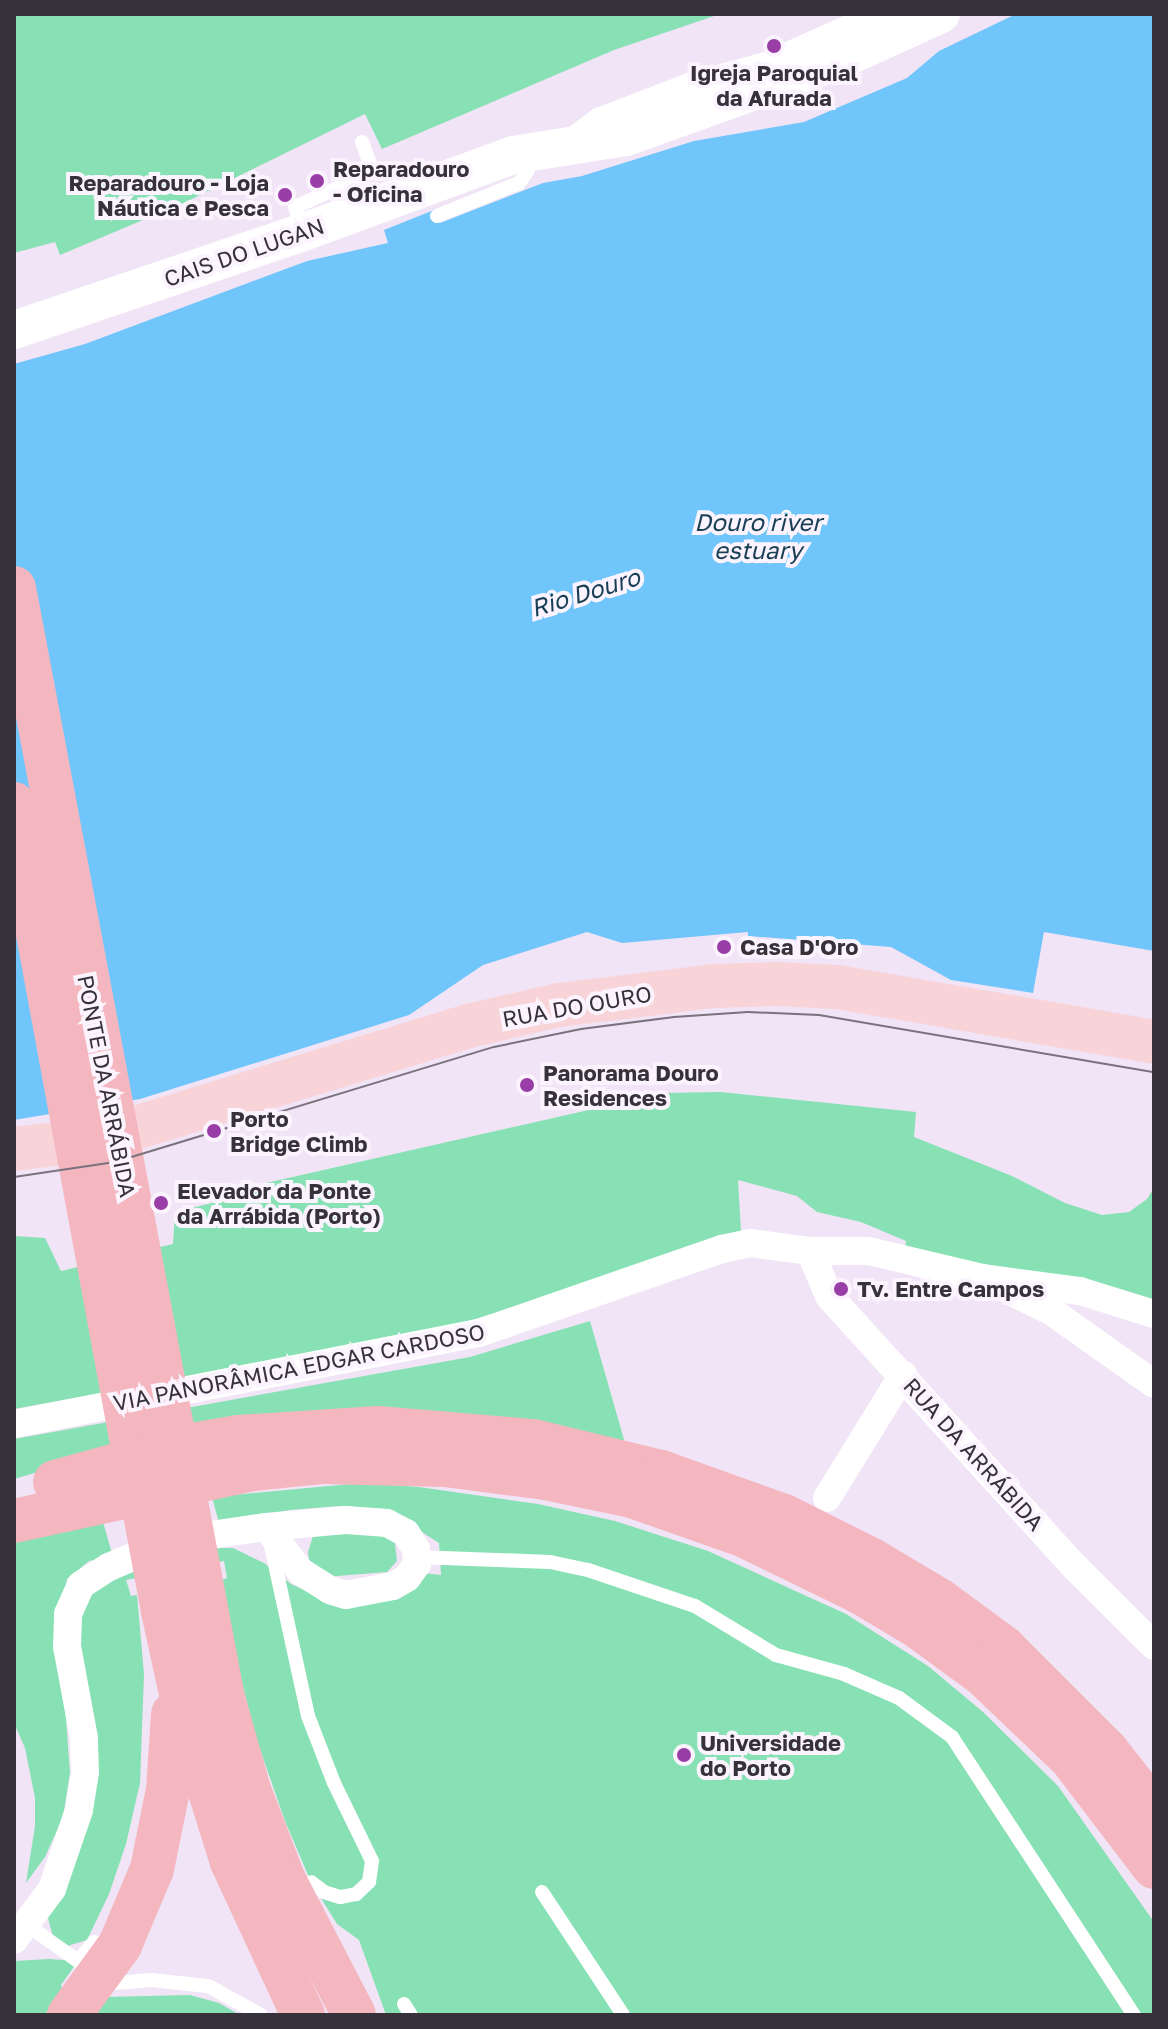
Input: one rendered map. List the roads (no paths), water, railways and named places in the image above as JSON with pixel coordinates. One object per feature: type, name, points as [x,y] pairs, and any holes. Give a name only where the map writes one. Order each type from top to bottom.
[{"type":"highway","name":"PONTE DA ARRÁBIDA","points":[[14,588],[180,1587]]},
{"type":"highway","name":"PONTE DA ARRÁBIDA","points":[[14,804],[180,1587]]},
{"type":"highway","points":[[14,1493],[186,1446],[289,1431],[378,1428],[485,1435],[578,1450],[661,1472],[784,1516],[870,1559],[939,1600],[1014,1658],[1107,1751],[1154,1811]]},
{"type":"highway","points":[[14,1521],[252,1469],[324,1462],[445,1465],[545,1478],[632,1496],[755,1540],[860,1592],[917,1626],[984,1675],[1071,1758],[1154,1867]]},
{"type":"highway","points":[[86,1980],[120,1945],[140,1903],[161,1832],[173,1741],[170,1647],[180,1587]]},
{"type":"highway","points":[[180,1587],[223,1698],[249,1790],[283,1878],[354,2015]]},
{"type":"highway","points":[[170,1647],[215,1818],[250,1906],[303,2015]]},
{"type":"main road","name":"CAIS DO LUGAN","points":[[14,330],[526,153],[589,146],[626,137],[838,61],[941,14]]},
{"type":"main road","name":"RUA DO OURO","points":[[14,1149],[99,1139],[483,1023],[573,1003],[700,987],[776,984],[837,987],[1154,1042]]},
{"type":"street","points":[[566,147],[601,121],[692,86],[766,66],[882,14]]},
{"type":"street","name":"VIA PANORÂMICA EDGAR CARDOSO","points":[[14,1424],[479,1333],[722,1249],[750,1243],[810,1251],[869,1251],[982,1278]]},
{"type":"street","name":"RUA DA ARRÁBIDA","points":[[810,1251],[829,1296],[1074,1566],[1154,1646]]},
{"type":"street","points":[[982,1278],[1080,1291],[1154,1314]]},
{"type":"street","points":[[982,1278],[1051,1311],[1154,1384]]},
{"type":"street","points":[[827,1498],[903,1375]]},
{"type":"street","points":[[21,1932],[52,1889],[79,1810],[85,1772],[84,1738],[67,1646],[72,1598],[94,1575],[170,1541],[266,1527],[346,1520],[387,1523],[406,1533],[417,1564],[407,1578],[393,1586],[346,1595],[322,1586],[301,1572],[266,1527]]},
{"type":"lane","points":[[301,233],[295,207],[373,172],[362,142]]},
{"type":"lane","points":[[437,216],[519,183],[528,170],[526,153]]},
{"type":"lane","points":[[266,1527],[308,1716],[334,1783],[372,1861],[369,1882],[356,1894],[340,1897],[324,1892],[311,1882]]},
{"type":"lane","points":[[416,1557],[550,1562],[588,1570],[695,1606],[776,1655],[844,1674],[899,1698],[952,1737],[1134,2015]]},
{"type":"lane","points":[[542,1892],[623,2015]]},
{"type":"lane","points":[[21,1932],[78,1961],[86,1980],[151,1980],[208,1986],[261,2015]]},
{"type":"water","name":"Douro river estuary","points":[[1016,14],[1154,14],[1154,951],[1044,932],[1033,993],[951,980],[891,947],[748,936],[748,932],[622,943],[587,932],[483,965],[409,1015],[140,1099],[14,1120],[14,364],[85,344],[307,261],[388,243],[384,230],[434,210],[440,223],[543,183],[582,176],[694,141],[804,122],[907,78],[939,51]]},
{"type":"tram line","points":[[14,1177],[115,1162],[494,1047],[581,1029],[674,1017],[748,1012],[819,1015],[1154,1072]]},
{"type":"place","name":"Igreja Paroquial da Afurada","points":[[774,46]]},
{"type":"place","name":"Reparadouro - Oficina","points":[[317,181]]},
{"type":"place","name":"Reparadouro - Loja Náutica e Pesca","points":[[285,195]]},
{"type":"place","name":"Casa D'Oro","points":[[724,947]]},
{"type":"place","name":"Panorama Douro Residences","points":[[527,1085]]},
{"type":"place","name":"Porto Bridge Climb","points":[[214,1131]]},
{"type":"place","name":"Elevador da Ponte da Arrábida (Porto)","points":[[161,1203]]},
{"type":"place","name":"Tv. Entre Campos","points":[[841,1289]]},
{"type":"place","name":"Universidade do Porto","points":[[684,1755]]},
{"type":"water label","name":"Rio Douro","points":[[585,592]]}]
